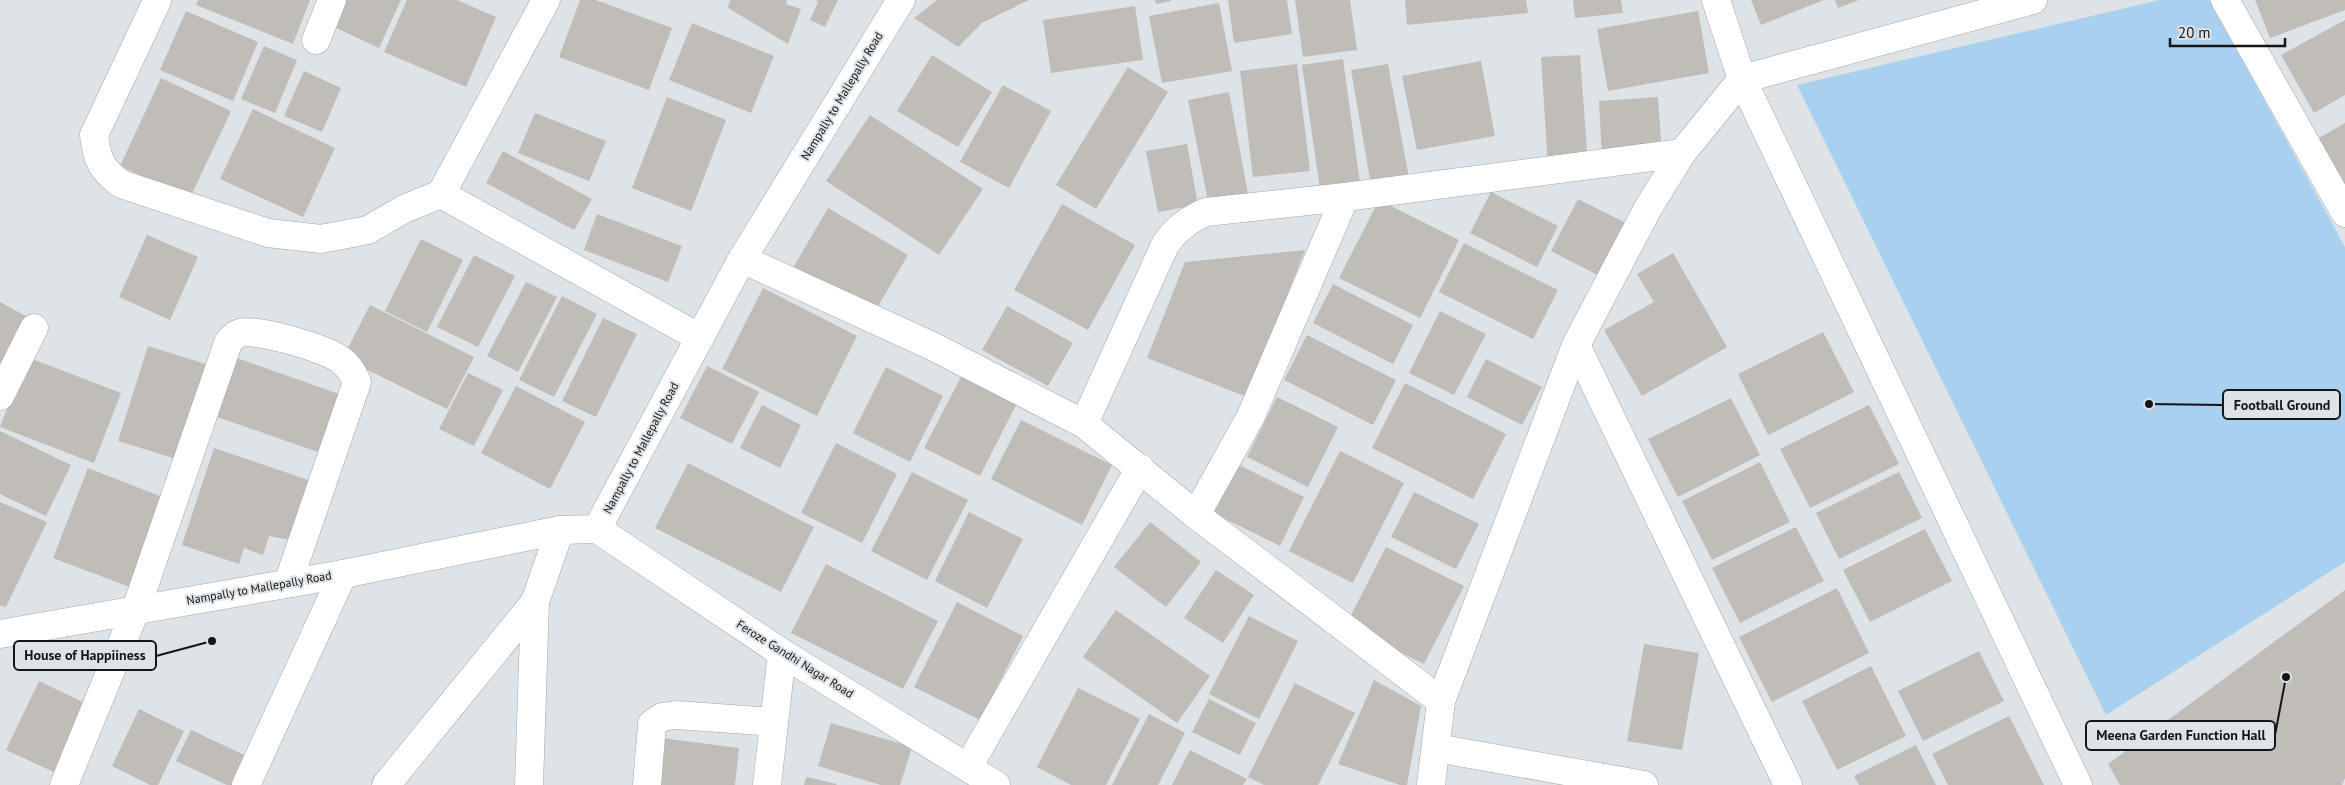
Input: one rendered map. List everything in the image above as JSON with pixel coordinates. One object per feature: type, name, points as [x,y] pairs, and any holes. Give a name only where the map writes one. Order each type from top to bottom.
[{"type":"street","points":[[157,0],[94,135],[96,156],[107,174],[121,184],[268,233],[321,239],[368,230],[404,209],[441,194],[546,0]]},
{"type":"street","points":[[316,40],[332,0]]},
{"type":"street","name":"Nampally to Mallepally Road","points":[[0,634],[343,574],[560,530],[597,528],[742,259],[901,0]]},
{"type":"street","points":[[1716,0],[1742,79],[2078,785]]},
{"type":"street","points":[[1431,785],[1441,701],[1576,345],[1648,208],[1682,153],[1742,79],[2033,0]]},
{"type":"street","points":[[2225,0],[2345,213]]},
{"type":"street","points":[[1084,424],[1165,245],[1177,228],[1206,212],[1345,197],[1682,153]]},
{"type":"street","points":[[441,194],[700,338]]},
{"type":"street","points":[[1196,515],[1251,416],[1345,197]]},
{"type":"street","points":[[742,259],[932,346],[1084,424],[1196,515],[1441,701]]},
{"type":"street","points":[[0,396],[34,328]]},
{"type":"street","points":[[64,785],[136,609],[228,343],[238,333],[250,332],[290,339],[340,358],[351,369],[357,382],[288,583]]},
{"type":"street","points":[[1576,345],[1788,785]]},
{"type":"street","points":[[968,767],[1140,468]]},
{"type":"street","name":"Feroze Gandhi Nagar Road","points":[[597,528],[782,653],[996,785]]},
{"type":"street","points":[[529,785],[535,602],[560,530]]},
{"type":"street","points":[[246,785],[343,574]]},
{"type":"street","points":[[386,785],[535,602]]},
{"type":"street","points":[[767,785],[782,653]]},
{"type":"street","points":[[647,785],[652,724],[662,717],[676,714],[774,722]]},
{"type":"street","points":[[1436,748],[1644,785]]},
{"type":"shaded area","points":[[2160,0],[2209,0],[2345,247],[2345,562],[2106,715],[1797,85]]},
{"type":"building","points":[[198,0],[310,0],[293,44],[196,5]]},
{"type":"building","points":[[342,0],[401,0],[379,48],[330,25]]},
{"type":"building","points":[[407,0],[457,0],[496,17],[466,87],[384,52]]},
{"type":"building","points":[[580,0],[596,0],[672,28],[649,90],[559,57]]},
{"type":"building","points":[[730,0],[787,0],[786,4],[801,9],[788,44],[728,8]]},
{"type":"building","points":[[816,0],[838,0],[825,27],[810,20],[818,2]]},
{"type":"building","points":[[937,0],[1029,0],[982,23],[958,47],[914,18]]},
{"type":"building","points":[[1155,0],[1171,0],[1171,1],[1156,4]]},
{"type":"building","points":[[1228,0],[1287,0],[1292,34],[1234,43]]},
{"type":"building","points":[[1295,0],[1350,0],[1357,50],[1303,57]]},
{"type":"building","points":[[1405,0],[1526,0],[1528,13],[1407,25]]},
{"type":"building","points":[[1573,0],[1621,0],[1623,13],[1575,18]]},
{"type":"building","points":[[1751,0],[1824,0],[1761,25]]},
{"type":"building","points":[[1835,0],[1859,0],[1838,8]]},
{"type":"building","points":[[2255,0],[2345,0],[2345,10],[2270,38]]},
{"type":"building","points":[[1219,3],[1232,71],[1162,83],[1149,16]]},
{"type":"building","points":[[1135,6],[1143,60],[1051,73],[1043,20]]},
{"type":"building","points":[[186,11],[258,42],[233,101],[160,70]]},
{"type":"building","points":[[1698,11],[1709,73],[1608,91],[1597,29]]},
{"type":"building","points":[[2345,20],[2345,95],[2314,113],[2281,55]]},
{"type":"building","points":[[692,23],[774,56],[751,113],[669,80]]},
{"type":"building","points":[[264,46],[297,60],[275,113],[241,99]]},
{"type":"building","points":[[932,55],[992,92],[958,147],[897,111]]},
{"type":"building","points":[[1580,55],[1588,165],[1548,167],[1541,57]]},
{"type":"building","points":[[1343,59],[1360,183],[1320,189],[1302,65]]},
{"type":"building","points":[[1481,61],[1495,136],[1417,150],[1402,76]]},
{"type":"building","points":[[1297,64],[1310,171],[1253,177],[1240,71]]},
{"type":"building","points":[[1388,64],[1409,178],[1371,185],[1351,70]]},
{"type":"building","points":[[1128,67],[1168,92],[1096,209],[1056,185]]},
{"type":"building","points":[[304,71],[341,88],[322,132],[284,116]]},
{"type":"building","points":[[161,78],[231,111],[190,198],[120,166]]},
{"type":"building","points":[[1003,85],[1051,111],[1009,188],[960,162]]},
{"type":"building","points":[[1229,92],[1248,194],[1208,201],[1188,100]]},
{"type":"building","points":[[667,97],[726,120],[691,211],[632,188]]},
{"type":"building","points":[[1658,97],[1662,155],[1602,158],[1599,101]]},
{"type":"building","points":[[253,109],[335,148],[303,217],[220,179]]},
{"type":"building","points":[[535,113],[606,141],[589,181],[518,153]]},
{"type":"building","points":[[870,115],[983,189],[939,255],[826,181]]},
{"type":"building","points":[[2345,123],[2345,200],[2312,142]]},
{"type":"building","points":[[1187,144],[1198,205],[1158,212],[1146,151]]},
{"type":"building","points":[[503,151],[592,199],[574,230],[486,183]]},
{"type":"building","points":[[1491,192],[1558,226],[1537,267],[1470,233]]},
{"type":"building","points":[[1578,199],[1632,226],[1605,279],[1551,251]]},
{"type":"building","points":[[1379,200],[1459,240],[1420,318],[1339,278]]},
{"type":"building","points":[[1062,204],[1135,245],[1088,330],[1014,290]]},
{"type":"building","points":[[828,208],[908,255],[874,313],[794,266]]},
{"type":"building","points":[[597,214],[682,246],[668,282],[584,250]]},
{"type":"building","points":[[147,235],[198,257],[170,320],[119,297]]},
{"type":"building","points":[[421,239],[463,260],[427,332],[385,311]]},
{"type":"building","points":[[1464,243],[1558,290],[1533,339],[1439,292]]},
{"type":"building","points":[[1305,250],[1247,397],[1147,358],[1185,262]]},
{"type":"building","points":[[1673,253],[1727,347],[1642,396],[1604,330],[1654,302],[1637,274]]},
{"type":"building","points":[[474,255],[515,276],[478,347],[437,327]]},
{"type":"building","points":[[526,282],[557,297],[518,372],[487,356]]},
{"type":"building","points":[[1333,284],[1413,325],[1393,364],[1313,323]]},
{"type":"building","points":[[763,288],[857,336],[817,416],[722,369]]},
{"type":"building","points":[[562,296],[597,314],[554,397],[519,380]]},
{"type":"building","points":[[0,302],[33,320],[0,382]]},
{"type":"building","points":[[370,305],[474,357],[447,409],[343,358]]},
{"type":"building","points":[[1007,306],[1073,343],[1048,386],[982,350]]},
{"type":"building","points":[[1440,311],[1486,334],[1454,395],[1409,373]]},
{"type":"building","points":[[603,318],[637,334],[596,417],[562,401]]},
{"type":"building","points":[[1823,332],[1854,392],[1768,435],[1738,374]]},
{"type":"building","points":[[1307,335],[1396,380],[1373,425],[1284,380]]},
{"type":"building","points":[[148,346],[215,367],[186,462],[118,441]]},
{"type":"building","points":[[27,357],[121,393],[94,463],[0,427]]},
{"type":"building","points":[[234,357],[339,394],[318,452],[214,416]]},
{"type":"building","points":[[1486,359],[1542,387],[1522,425],[1467,397]]},
{"type":"building","points":[[707,366],[759,392],[732,444],[680,418]]},
{"type":"building","points":[[886,367],[943,396],[910,462],[853,433]]},
{"type":"building","points":[[468,373],[503,390],[474,446],[439,429]]},
{"type":"building","points":[[963,373],[1018,401],[980,476],[924,448]]},
{"type":"building","points":[[1405,383],[1506,434],[1473,499],[1372,448]]},
{"type":"building","points":[[516,386],[585,422],[550,489],[481,453]]},
{"type":"building","points":[[1277,397],[1338,427],[1308,487],[1247,457]]},
{"type":"building","points":[[1731,398],[1760,455],[1678,497],[1648,439]]},
{"type":"building","points":[[762,405],[801,425],[780,468],[740,448]]},
{"type":"building","points":[[1869,405],[1899,464],[1810,508],[1780,449]]},
{"type":"building","points":[[1021,420],[1112,465],[1082,525],[991,479]]},
{"type":"building","points":[[0,431],[71,465],[46,516],[0,494]]},
{"type":"building","points":[[836,443],[897,474],[862,543],[801,513]]},
{"type":"building","points":[[214,448],[311,481],[291,540],[269,536],[263,555],[244,548],[239,564],[182,545]]},
{"type":"building","points":[[1340,451],[1404,483],[1353,583],[1289,551]]},
{"type":"building","points":[[1760,462],[1790,522],[1712,560],[1682,501]]},
{"type":"building","points":[[688,463],[814,527],[781,592],[655,528]]},
{"type":"building","points":[[1237,464],[1304,497],[1280,546],[1213,513]]},
{"type":"building","points":[[88,468],[170,500],[135,589],[53,558]]},
{"type":"building","points":[[912,472],[968,500],[927,580],[871,551]]},
{"type":"building","points":[[1899,472],[1922,518],[1839,559],[1816,513]]},
{"type":"building","points":[[1414,492],[1479,524],[1456,569],[1391,537]]},
{"type":"building","points":[[0,502],[47,522],[6,607],[0,606]]},
{"type":"building","points":[[969,512],[1023,539],[987,608],[935,581]]},
{"type":"building","points":[[1150,522],[1201,562],[1166,607],[1114,567]]},
{"type":"building","points":[[1796,527],[1824,581],[1740,623],[1712,568]]},
{"type":"building","points":[[1925,529],[1952,581],[1870,622],[1843,570]]},
{"type":"building","points":[[1386,547],[1464,586],[1424,664],[1346,625]]},
{"type":"building","points":[[826,564],[938,621],[903,689],[791,633]]},
{"type":"building","points":[[1216,570],[1254,595],[1223,643],[1184,618]]},
{"type":"building","points":[[1837,588],[1869,653],[1772,702],[1739,637]]},
{"type":"building","points":[[2345,590],[2345,778],[2342,785],[2120,785],[2108,764]]},
{"type":"building","points":[[957,602],[1023,636],[980,720],[914,687]]},
{"type":"building","points":[[1116,610],[1210,676],[1177,723],[1083,657]]},
{"type":"building","points":[[1249,616],[1298,641],[1259,719],[1209,694]]},
{"type":"building","points":[[1644,644],[1699,653],[1682,750],[1627,741]]},
{"type":"building","points":[[1979,651],[2004,701],[1923,741],[1898,691]]},
{"type":"building","points":[[1871,666],[1906,736],[1837,770],[1802,701]]},
{"type":"building","points":[[1374,680],[1421,706],[1407,785],[1400,785],[1338,764]]},
{"type":"building","points":[[39,681],[91,706],[58,774],[6,750]]},
{"type":"building","points":[[1295,683],[1355,713],[1318,785],[1264,785],[1248,777]]},
{"type":"building","points":[[1078,688],[1140,719],[1106,785],[1071,785],[1037,767]]},
{"type":"building","points":[[1209,699],[1256,723],[1240,755],[1192,732]]},
{"type":"building","points":[[139,709],[184,731],[158,785],[150,785],[112,766]]},
{"type":"building","points":[[1149,714],[1185,733],[1158,785],[1112,785]]},
{"type":"building","points":[[2009,716],[2044,785],[1948,785],[1932,754]]},
{"type":"building","points":[[831,723],[912,747],[900,785],[881,785],[818,766]]},
{"type":"building","points":[[191,730],[255,760],[242,785],[227,785],[176,761]]},
{"type":"building","points":[[661,738],[739,748],[735,785],[655,785]]},
{"type":"building","points":[[1916,745],[1936,785],[1859,785],[1854,776]]},
{"type":"building","points":[[1190,750],[1247,779],[1243,785],[1172,785]]},
{"type":"building","points":[[806,777],[837,784],[804,785]]},
{"type":"place","name":"Football Ground","points":[[2149,404]]},
{"type":"place","name":"House of Happiiness","points":[[212,641]]},
{"type":"place","name":"Meena Garden Function Hall","points":[[2286,677]]}]
